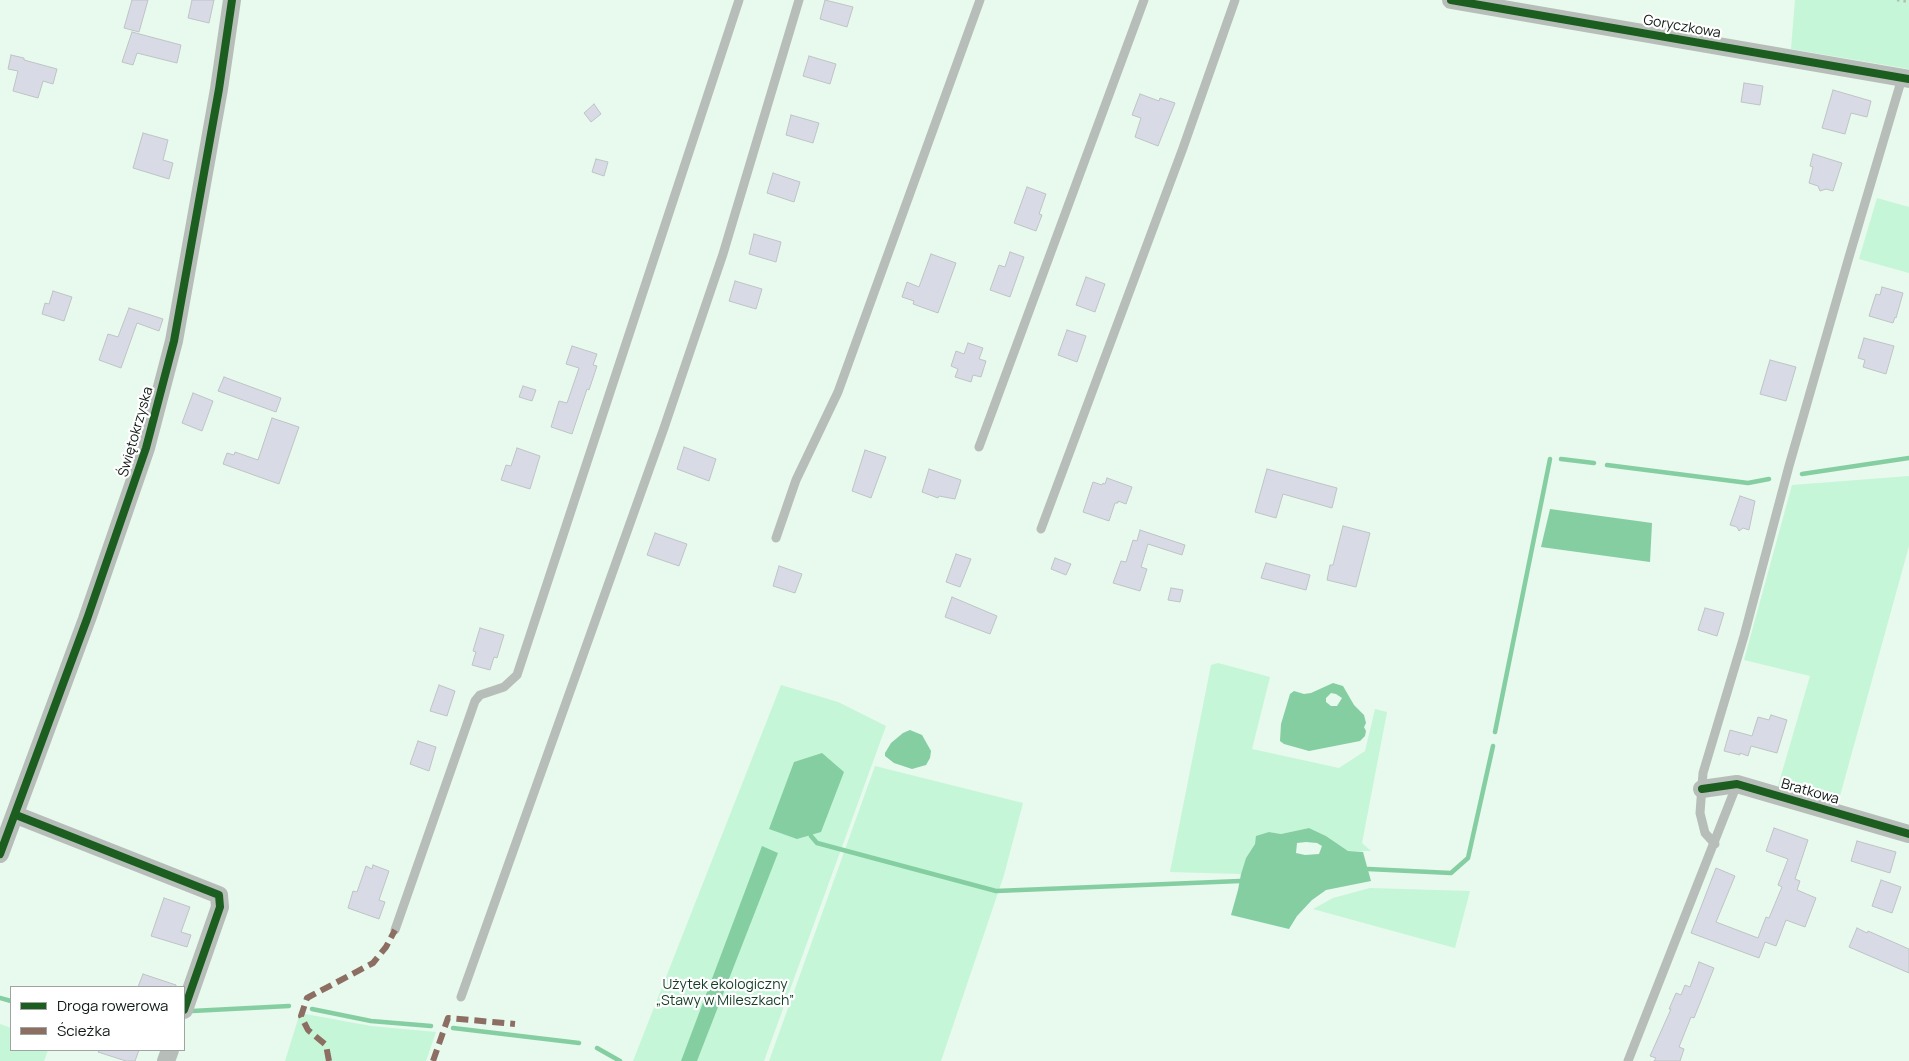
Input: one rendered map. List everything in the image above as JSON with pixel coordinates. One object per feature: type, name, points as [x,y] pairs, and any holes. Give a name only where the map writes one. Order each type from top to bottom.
[{"type":"street","name":"Świętokrzyska","points":[[0,854],[94,601],[146,448],[174,341],[218,99],[232,0]]},
{"type":"street","name":"Goryczkowa","points":[[1451,0],[1905,78]]},
{"type":"street","name":"Bratkowa","points":[[1702,789],[1737,784],[1909,834]]},
{"type":"street","points":[[16,815],[220,896],[220,907],[185,1007]]},
{"type":"lane","points":[[395,930],[475,701],[480,695],[504,687],[517,675],[739,0]]},
{"type":"lane","points":[[461,997],[664,428],[723,254],[798,0]]},
{"type":"lane","points":[[776,538],[796,480],[838,392],[980,0]]},
{"type":"lane","points":[[979,448],[1144,0]]},
{"type":"lane","points":[[1041,529],[1235,0]]},
{"type":"lane","points":[[1715,844],[1705,833],[1700,813],[1703,773],[1744,636],[1789,466],[1905,78]]},
{"type":"lane","points":[[1628,1061],[1737,784]]},
{"type":"path","points":[[1897,0],[1909,2]]},
{"type":"green space","points":[[1795,0],[1909,0],[1909,69],[1791,49]]},
{"type":"green space","points":[[1877,198],[1909,207],[1909,273],[1859,259]]},
{"type":"green space","points":[[1909,476],[1909,546],[1838,803],[1778,786],[1810,676],[1744,660],[1792,485]]},
{"type":"green space","points":[[1218,663],[1270,677],[1252,749],[1339,768],[1365,751],[1375,709],[1387,712],[1362,843],[1371,851],[1348,851],[1326,836],[1309,828],[1281,834],[1269,832],[1255,844],[1246,858],[1241,874],[1170,872],[1211,665]]},
{"type":"green space","name":"Użytek ekologiczny „Stawy w Mileszkach”","points":[[781,685],[838,702],[886,726],[764,1061],[633,1061]]},
{"type":"green space","points":[[875,766],[1023,803],[1004,875],[941,1061],[769,1061]]},
{"type":"green space","points":[[1370,888],[1470,891],[1455,948],[1313,909],[1333,898]]},
{"type":"green space","points":[[300,1013],[371,1026],[436,1032],[426,1061],[285,1061]]},
{"type":"green space","points":[[0,1024],[10,1028],[10,1051],[48,1051],[44,1061],[0,1061]]},
{"type":"shaded area","points":[[1550,509],[1652,523],[1650,562],[1541,547]]},
{"type":"shaded area","points":[[1333,683],[1343,686],[1354,705],[1364,715],[1366,723],[1364,727],[1366,731],[1365,736],[1360,741],[1309,751],[1284,744],[1280,741],[1281,724],[1290,694],[1294,691],[1304,694],[1311,693]],"holes":[[[1331,693],[1342,698],[1337,706],[1331,706],[1326,702],[1326,698]]]},
{"type":"shaded area","points":[[910,730],[922,735],[931,751],[926,765],[912,769],[894,763],[885,756],[891,743]]},
{"type":"shaded area","points":[[822,753],[844,772],[821,832],[797,839],[769,829],[794,762]]},
{"type":"shaded area","points":[[1309,828],[1326,836],[1348,851],[1363,852],[1371,881],[1326,890],[1312,900],[1297,916],[1289,929],[1231,915],[1246,858],[1255,844],[1256,836],[1269,832],[1281,834]],"holes":[[[1297,843],[1317,843],[1322,846],[1319,854],[1305,855],[1296,853]]]},
{"type":"shaded area","points":[[762,846],[778,853],[697,1061],[681,1061]]},
{"type":"building","points":[[132,0],[148,0],[139,32],[124,28]]},
{"type":"building","points":[[192,0],[214,0],[209,23],[188,18]]},
{"type":"building","points":[[825,0],[853,7],[847,27],[820,19]]},
{"type":"building","points":[[132,32],[181,45],[177,63],[137,53],[133,65],[122,62]]},
{"type":"building","points":[[11,55],[57,69],[53,84],[43,81],[38,98],[13,91],[18,71],[8,69]]},
{"type":"building","points":[[809,56],[836,64],[830,84],[803,76]]},
{"type":"building","points":[[1744,83],[1763,86],[1760,105],[1741,102]]},
{"type":"building","points":[[1833,90],[1871,101],[1867,117],[1851,113],[1845,134],[1822,128]]},
{"type":"building","points":[[1140,94],[1159,101],[1160,98],[1175,103],[1158,146],[1135,137],[1141,118],[1132,115]]},
{"type":"building","points":[[594,104],[601,114],[591,122],[584,113]]},
{"type":"building","points":[[791,115],[819,123],[813,143],[786,135]]},
{"type":"building","points":[[143,133],[168,140],[163,160],[173,163],[169,179],[133,168]]},
{"type":"building","points":[[1813,154],[1842,163],[1833,191],[1826,189],[1820,191],[1818,186],[1809,183],[1813,167],[1810,166]]},
{"type":"building","points":[[596,159],[608,162],[604,176],[592,172]]},
{"type":"building","points":[[773,173],[800,182],[794,202],[767,193]]},
{"type":"building","points":[[1027,187],[1046,194],[1039,214],[1042,215],[1036,231],[1014,223]]},
{"type":"building","points":[[754,234],[781,242],[776,262],[749,254]]},
{"type":"building","points":[[1010,252],[1024,257],[1010,297],[990,290],[999,265],[1005,267]]},
{"type":"building","points":[[931,254],[956,263],[938,313],[913,304],[914,301],[902,297],[907,282],[919,287]]},
{"type":"building","points":[[1086,277],[1105,284],[1095,312],[1076,305]]},
{"type":"building","points":[[735,281],[762,289],[756,309],[729,301]]},
{"type":"building","points":[[1882,287],[1903,293],[1893,323],[1869,316],[1876,294],[1880,295]]},
{"type":"building","points":[[53,291],[72,297],[64,321],[42,314],[45,303],[49,304]]},
{"type":"building","points":[[129,308],[163,319],[159,331],[137,323],[121,368],[99,360],[108,334],[118,337]]},
{"type":"building","points":[[1067,330],[1086,336],[1077,362],[1058,355]]},
{"type":"building","points":[[1864,338],[1894,346],[1886,374],[1863,367],[1865,360],[1858,358]]},
{"type":"building","points":[[968,343],[983,348],[979,359],[986,361],[981,377],[973,375],[971,382],[955,377],[958,369],[951,366],[956,351],[964,354]]},
{"type":"building","points":[[572,346],[597,354],[593,365],[597,366],[572,434],[551,427],[559,401],[567,403],[579,368],[566,364]]},
{"type":"building","points":[[1770,360],[1796,367],[1786,401],[1760,394]]},
{"type":"building","points":[[224,377],[281,398],[276,412],[218,391]]},
{"type":"building","points":[[523,386],[536,390],[532,401],[519,397]]},
{"type":"building","points":[[193,393],[213,401],[202,431],[182,423]]},
{"type":"building","points":[[272,418],[299,427],[279,484],[223,464],[227,453],[234,455],[235,452],[258,460]]},
{"type":"building","points":[[684,447],[716,459],[709,481],[677,469]]},
{"type":"building","points":[[517,448],[540,456],[530,489],[501,480],[506,465],[511,466]]},
{"type":"building","points":[[865,450],[886,457],[871,498],[852,491]]},
{"type":"building","points":[[929,469],[961,480],[955,499],[939,496],[938,498],[922,492]]},
{"type":"building","points":[[1267,469],[1337,488],[1332,508],[1283,494],[1276,518],[1255,512]]},
{"type":"building","points":[[1107,478],[1132,487],[1126,504],[1118,501],[1118,503],[1115,503],[1109,521],[1083,512],[1093,482],[1102,485],[1103,483],[1105,484]]},
{"type":"building","points":[[1740,496],[1755,501],[1749,530],[1743,528],[1739,531],[1737,527],[1730,525]]},
{"type":"building","points":[[1343,526],[1370,533],[1356,587],[1327,580]]},
{"type":"building","points":[[1140,530],[1185,545],[1182,555],[1148,544],[1141,567],[1147,569],[1140,591],[1113,583],[1121,561],[1126,562],[1133,540],[1137,541]]},
{"type":"building","points":[[655,533],[687,544],[679,566],[647,555]]},
{"type":"building","points":[[956,554],[971,559],[960,587],[946,582]]},
{"type":"building","points":[[1055,558],[1071,564],[1066,575],[1051,569]]},
{"type":"building","points":[[1266,563],[1310,575],[1306,590],[1261,578]]},
{"type":"building","points":[[779,566],[802,574],[795,593],[773,586]]},
{"type":"building","points":[[1171,588],[1183,590],[1180,602],[1168,600]]},
{"type":"building","points":[[952,597],[997,616],[990,634],[945,617]]},
{"type":"building","points":[[1705,608],[1724,613],[1717,636],[1698,630]]},
{"type":"building","points":[[480,628],[504,635],[497,658],[494,657],[490,670],[472,665],[476,652],[473,651]]},
{"type":"building","points":[[439,685],[455,691],[447,716],[430,711]]},
{"type":"building","points":[[1771,715],[1787,720],[1777,753],[1751,746],[1748,756],[1724,751],[1730,730],[1752,736],[1758,717],[1769,720]]},
{"type":"building","points":[[418,741],[436,747],[429,771],[410,764]]},
{"type":"building","points":[[1774,828],[1808,840],[1795,879],[1800,881],[1797,890],[1816,898],[1805,927],[1786,920],[1776,946],[1765,942],[1759,958],[1691,933],[1716,868],[1735,876],[1716,922],[1758,938],[1766,917],[1769,918],[1782,887],[1778,885],[1788,859],[1766,851]]},
{"type":"building","points":[[1857,841],[1896,852],[1890,873],[1851,861]]},
{"type":"building","points":[[373,865],[389,871],[379,900],[385,902],[379,919],[348,908],[353,891],[357,892],[366,866],[372,869]]},
{"type":"building","points":[[1881,880],[1901,887],[1892,913],[1872,906]]},
{"type":"building","points":[[164,898],[190,907],[181,932],[191,935],[187,947],[151,936]]},
{"type":"building","points":[[1857,928],[1909,949],[1909,973],[1849,947]]},
{"type":"building","points":[[1699,962],[1714,968],[1694,1018],[1691,1017],[1679,1047],[1684,1049],[1680,1061],[1654,1061],[1656,1058],[1650,1056],[1676,993],[1681,995],[1685,985],[1690,987]]},
{"type":"building","points":[[143,974],[176,985],[176,986],[138,986]]},
{"type":"building","points":[[139,1051],[135,1061],[126,1061],[98,1052]]},
{"type":"waterway","points":[[1802,474],[1909,458]]},
{"type":"waterway","points":[[1495,732],[1550,459]]},
{"type":"waterway","points":[[1561,459],[1594,463]]},
{"type":"waterway","points":[[1607,465],[1748,483],[1769,479]]},
{"type":"waterway","points":[[1368,869],[1451,873],[1468,858],[1493,746]]},
{"type":"waterway","points":[[811,836],[817,843],[996,891],[1240,881]]},
{"type":"waterway","points":[[0,998],[10,1001]]},
{"type":"waterway","points":[[192,1011],[289,1006]]},
{"type":"waterway","points":[[312,1009],[371,1021],[431,1026]]},
{"type":"waterway","points":[[453,1028],[579,1043]]},
{"type":"waterway","points":[[597,1048],[620,1061]]},
{"type":"marked path","points":[[329,1061],[326,1045],[308,1030],[301,1016],[307,998],[373,963],[386,947],[395,930]]},
{"type":"marked path","points":[[433,1061],[448,1018],[515,1024]]},
{"type":"cycle path","points":[[0,854],[87,619],[146,448],[174,341],[219,89],[232,0]]},
{"type":"cycle path","points":[[1451,0],[1909,79]]},
{"type":"cycle path","points":[[1702,789],[1737,784],[1909,834]]},
{"type":"cycle path","points":[[16,815],[219,895],[220,907],[185,1007]]}]
